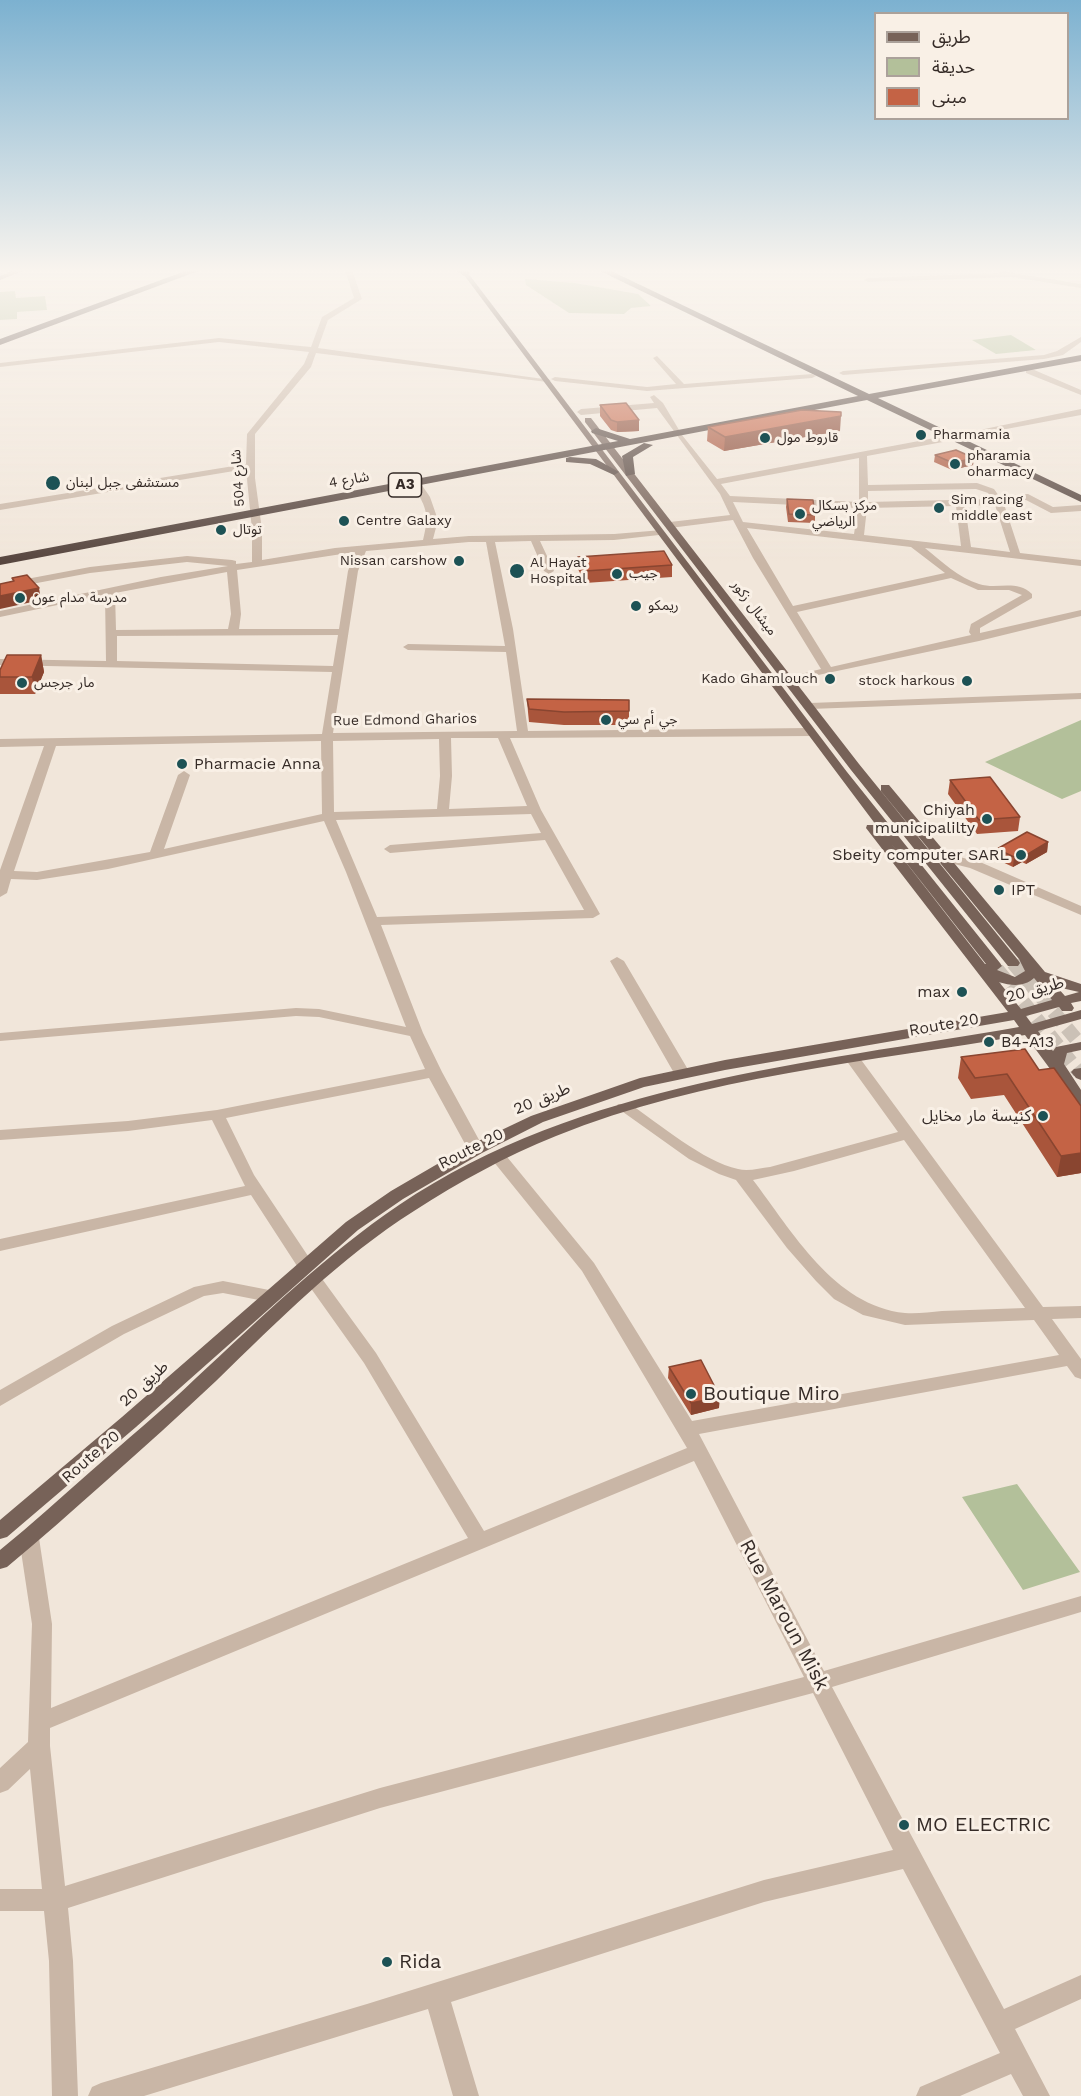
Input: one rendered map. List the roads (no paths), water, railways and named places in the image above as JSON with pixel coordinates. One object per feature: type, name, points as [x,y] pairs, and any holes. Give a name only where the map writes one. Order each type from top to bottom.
[{"type":"highway","points":[[796,368],[888,415],[1081,507]]},
{"type":"highway","points":[[814,368],[1045,479],[1081,499]]},
{"type":"highway","points":[[830,368],[1032,463]]},
{"type":"highway","name":"A3","points":[[915,390],[1024,368]]},
{"type":"highway","name":"A3","points":[[681,436],[827,406],[1036,368]]},
{"type":"highway","points":[[826,383],[846,386],[853,383],[854,379]]},
{"type":"highway","points":[[870,387],[915,390]]},
{"type":"highway","points":[[827,406],[840,398],[842,394],[838,389]]},
{"type":"highway","points":[[915,390],[905,402],[915,409]]},
{"type":"highway","points":[[827,406],[861,407],[888,415]]},
{"type":"highway","name":"شارع 4","points":[[0,561],[681,436],[809,407],[827,406]]},
{"type":"highway","points":[[888,415],[890,410],[897,408],[915,409]]},
{"type":"highway","points":[[597,431],[619,439],[651,441]]},
{"type":"highway","points":[[553,459],[577,448],[582,443],[585,433]]},
{"type":"highway","points":[[630,474],[628,455],[651,441]]},
{"type":"highway","points":[[553,459],[588,460],[614,472]]},
{"type":"highway","points":[[1045,479],[1081,492]]},
{"type":"highway","name":"شارع 4","points":[[0,566],[255,515]]},
{"type":"main road","name":"ميشال زكور","points":[[539,368],[551,379],[597,451],[811,734],[995,966]]},
{"type":"main road","name":"ميشال زكور","points":[[542,368],[597,431],[824,726],[1020,961]]},
{"type":"main road","points":[[824,726],[855,753],[943,856],[1020,961],[1053,981],[1078,1005]]},
{"type":"main road","points":[[811,734],[810,743],[819,759],[977,963],[998,992],[1009,1019],[1018,1025],[1020,1032],[1044,1050],[1081,1101]]},
{"type":"main road","points":[[977,963],[998,978],[1015,981],[1031,975],[1031,966],[1020,961]]},
{"type":"main road","points":[[1040,974],[1078,1005]]},
{"type":"main road","points":[[981,1021],[993,1008],[998,992]]},
{"type":"main road","name":"طريق 20","points":[[0,1531],[129,1422],[269,1296],[309,1273],[352,1226],[397,1195],[476,1149],[537,1119],[583,1102],[682,1073],[1078,1005]]},
{"type":"main road","name":"Route 20","points":[[0,1561],[173,1411],[309,1273],[360,1241],[408,1206],[497,1156],[596,1115],[726,1080],[1020,1032],[1078,1005]]},
{"type":"main road","points":[[995,1036],[1044,1050]]},
{"type":"main road","points":[[1056,1064],[1061,1050],[1081,1046]]},
{"type":"street","name":"شارع 504","points":[[257,562],[250,466],[252,432],[306,368]]},
{"type":"street","points":[[459,368],[647,389],[812,376]]},
{"type":"street","points":[[508,374],[528,373],[535,368]]},
{"type":"street","points":[[666,368],[683,387]]},
{"type":"street","points":[[843,374],[945,368]]},
{"type":"street","points":[[1029,370],[1081,393]]},
{"type":"street","points":[[647,389],[727,499],[790,610],[828,671]]},
{"type":"street","points":[[581,412],[660,405]]},
{"type":"street","points":[[969,434],[1081,412]]},
{"type":"street","points":[[716,482],[940,440]]},
{"type":"street","points":[[859,537],[864,488],[863,455]]},
{"type":"street","points":[[0,507],[250,466]]},
{"type":"street","points":[[418,485],[433,520],[427,542]]},
{"type":"street","points":[[864,488],[977,486],[991,491],[998,500],[1016,555]]},
{"type":"street","points":[[727,499],[863,504],[960,502],[1028,497],[1051,510],[1081,507]]},
{"type":"street","points":[[960,502],[966,550]]},
{"type":"street","points":[[670,525],[738,521],[1081,563]]},
{"type":"street","points":[[0,614],[257,562],[362,548],[490,539],[614,537],[659,532]]},
{"type":"street","points":[[534,538],[549,571]]},
{"type":"street","points":[[490,539],[511,649],[523,734]]},
{"type":"street","points":[[914,544],[979,588],[1007,585],[1028,595],[975,626],[974,632],[980,638]]},
{"type":"street","points":[[362,548],[353,571],[327,736],[328,816],[434,1072],[476,1149]]},
{"type":"street","points":[[0,587],[90,570],[187,559],[236,566]]},
{"type":"street","points":[[233,631],[236,614],[236,566]]},
{"type":"street","points":[[790,610],[956,574]]},
{"type":"street","points":[[110,591],[112,663]]},
{"type":"street","points":[[789,680],[1081,614]]},
{"type":"street","points":[[112,633],[344,632]]},
{"type":"street","points":[[408,647],[511,649]]},
{"type":"street","points":[[0,662],[338,669]]},
{"type":"street","points":[[810,706],[1081,696]]},
{"type":"street","points":[[372,921],[593,914],[548,836],[502,734]]},
{"type":"street","name":"Rue Edmond Gharios","points":[[0,743],[502,734],[811,734]]},
{"type":"street","points":[[443,811],[446,776],[445,735]]},
{"type":"street","points":[[0,893],[4,875],[51,742]]},
{"type":"street","points":[[156,853],[184,775]]},
{"type":"street","points":[[4,875],[37,876],[76,870],[328,816],[535,810]]},
{"type":"street","points":[[390,849],[548,836]]},
{"type":"street","points":[[943,856],[975,864],[1081,911]]},
{"type":"street","points":[[617,961],[682,1073]]},
{"type":"street","points":[[0,1037],[296,1012],[320,1013],[417,1033]]},
{"type":"street","points":[[687,1429],[1076,1365],[854,1060]]},
{"type":"street","points":[[0,1135],[128,1126],[217,1115],[434,1072]]},
{"type":"street","points":[[624,1107],[716,1167],[742,1176],[767,1172],[908,1134]]},
{"type":"street","points":[[217,1115],[255,1189],[309,1273],[370,1358],[480,1541]]},
{"type":"street","name":"Rue Maroun Misk","points":[[497,1156],[588,1267],[687,1429],[909,1857],[1037,2096]]},
{"type":"street","points":[[742,1176],[793,1244],[840,1295],[856,1305],[883,1315],[905,1318],[1081,1312]]},
{"type":"street","points":[[0,1245],[255,1189]]},
{"type":"street","points":[[0,1400],[118,1330],[192,1294],[224,1287],[269,1296]]},
{"type":"street","points":[[39,1723],[698,1451]]},
{"type":"street","points":[[29,1538],[42,1624],[39,1746],[61,1961],[65,2096]]},
{"type":"street","points":[[0,1900],[56,1900],[117,1883],[380,1797],[819,1682],[1081,1604]]},
{"type":"street","points":[[0,1783],[39,1746]]},
{"type":"street","points":[[101,2096],[764,1891],[909,1857]]},
{"type":"street","points":[[999,2024],[1081,1987]]},
{"type":"street","points":[[436,1994],[466,2096]]},
{"type":"street","points":[[929,2096],[1017,2059]]},
{"type":"tunnel","points":[[1013,963],[1081,1045]]},
{"type":"tunnel","points":[[997,969],[1079,1072]]},
{"type":"place","name":"Pharmamia","points":[[921,435]]},
{"type":"place","name":"قاروط مول","points":[[765,438]]},
{"type":"place","name":"pharamia oharmacy","points":[[955,464]]},
{"type":"place","name":"مستشفى جبل لبنان","points":[[53,483]]},
{"type":"place","name":"Sim racing middle east","points":[[939,508]]},
{"type":"place","name":"مركز بسكال الرياضي","points":[[800,514]]},
{"type":"place","name":"Centre Galaxy","points":[[344,521]]},
{"type":"place","name":"توتال","points":[[221,530]]},
{"type":"place","name":"Nissan carshow","points":[[459,561]]},
{"type":"place","name":"Al Hayat Hospital","points":[[517,571]]},
{"type":"place","name":"جيب","points":[[617,574]]},
{"type":"place","name":"مدرسة مدام عون","points":[[20,598]]},
{"type":"place","name":"ريمكو","points":[[636,606]]},
{"type":"place","name":"Kado Ghamlouch","points":[[830,679]]},
{"type":"place","name":"stock harkous","points":[[967,681]]},
{"type":"place","name":"مار جرجس","points":[[22,683]]},
{"type":"place","name":"جي أم سي","points":[[606,720]]},
{"type":"place","name":"Pharmacie Anna","points":[[182,764]]},
{"type":"place","name":"Chiyah municipalilty","points":[[987,819]]},
{"type":"place","name":"Sbeity computer SARL","points":[[1021,855]]},
{"type":"place","name":"IPT","points":[[999,890]]},
{"type":"place","name":"max","points":[[962,992]]},
{"type":"place","name":"B4-A13","points":[[989,1042]]},
{"type":"place","name":"كنيسة مار مخايل","points":[[1043,1116]]},
{"type":"place","name":"Boutique Miro","points":[[691,1394]]},
{"type":"place","name":"MO ELECTRIC","points":[[904,1825]]},
{"type":"place","name":"Rida","points":[[387,1962]]}]
